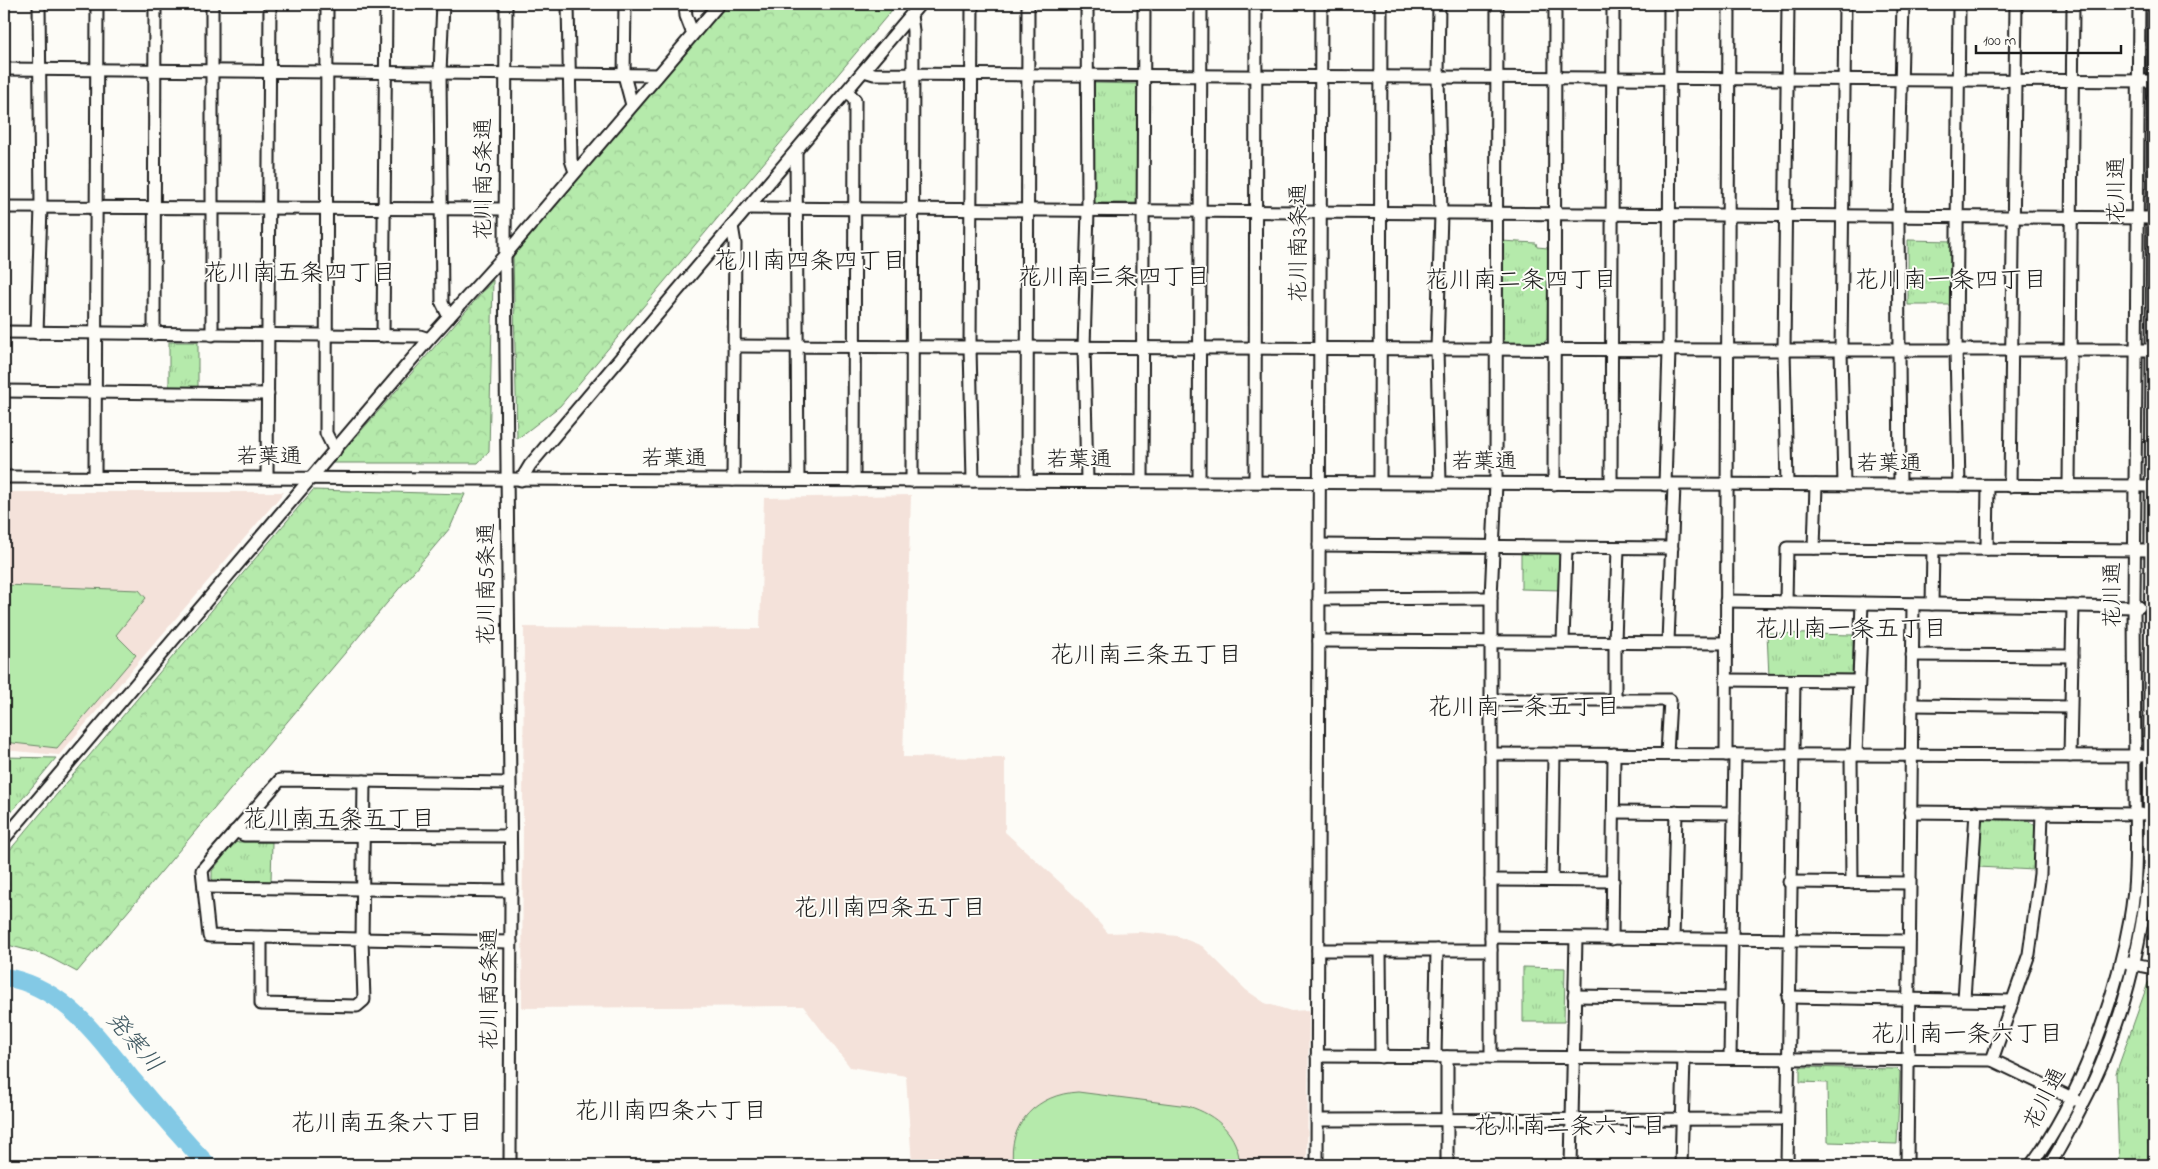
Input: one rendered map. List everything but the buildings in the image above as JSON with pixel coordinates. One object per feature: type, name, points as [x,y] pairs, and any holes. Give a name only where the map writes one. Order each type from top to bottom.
[{"type":"street","points":[[37,333],[42,207],[39,4]]},
{"type":"street","points":[[94,477],[98,4]]},
{"type":"street","points":[[154,334],[155,4]]},
{"type":"street","points":[[212,4],[212,335]]},
{"type":"street","points":[[267,478],[270,4]]},
{"type":"street","points":[[327,4],[328,335],[326,433],[335,451]]},
{"type":"street","points":[[383,336],[386,4]]},
{"type":"street","points":[[443,4],[440,72],[442,303],[449,317]]},
{"type":"street","name":"花川南5条通","points":[[506,4],[505,256],[509,783],[512,892],[510,1165]]},
{"type":"street","points":[[568,4],[571,160],[576,172]]},
{"type":"street","points":[[625,4],[624,75],[632,105]]},
{"type":"street","points":[[686,4],[686,16],[693,34]]},
{"type":"street","points":[[4,839],[429,339],[505,256],[718,4]]},
{"type":"street","points":[[521,480],[530,465],[920,4]]},
{"type":"street","points":[[972,4],[970,347],[972,481]]},
{"type":"street","points":[[1027,481],[1028,210],[1026,74],[1028,4]]},
{"type":"street","points":[[1087,4],[1088,211],[1084,347],[1087,481]]},
{"type":"street","points":[[1142,481],[1144,4]]},
{"type":"street","points":[[1199,481],[1202,212],[1201,4]]},
{"type":"street","points":[[1255,481],[1257,348],[1256,4]]},
{"type":"street","name":"花川南3条通","points":[[1317,1165],[1321,4]]},
{"type":"street","points":[[1380,482],[1381,4]]},
{"type":"street","points":[[1439,4],[1438,76],[1441,214],[1437,349],[1440,483]]},
{"type":"street","points":[[1491,1057],[1491,598],[1496,483],[1497,4]]},
{"type":"street","points":[[1554,484],[1555,4]]},
{"type":"street","points":[[1611,484],[1613,4]]},
{"type":"street","points":[[1668,642],[1672,548],[1668,215],[1670,4]]},
{"type":"street","points":[[1729,4],[1726,680],[1734,812],[1730,1058]]},
{"type":"street","points":[[1787,484],[1784,350],[1788,4]]},
{"type":"street","points":[[1844,485],[1841,216],[1845,4]]},
{"type":"street","points":[[1900,485],[1901,350],[1898,216],[1903,4]]},
{"type":"street","points":[[1959,4],[1956,350],[1959,486]]},
{"type":"street","points":[[2010,486],[2014,350],[2016,4]]},
{"type":"street","points":[[2069,486],[2073,4]]},
{"type":"street","name":"花川通","points":[[2031,1165],[2042,1150],[2071,1096],[2100,1034],[2122,961],[2132,907],[2136,814],[2134,606],[2139,4]]},
{"type":"street","name":"花川通","points":[[2049,1165],[2083,1104],[2112,1040],[2135,965],[2149,872],[2152,790],[2148,756],[2152,733],[2151,607],[2154,486],[2151,350],[2154,13]]},
{"type":"street","points":[[911,15],[913,31],[914,347],[912,481]]},
{"type":"street","points":[[4,69],[658,75]]},
{"type":"street","points":[[864,71],[874,74],[2154,81]]},
{"type":"street","points":[[847,91],[854,100],[854,480]]},
{"type":"street","points":[[796,151],[798,480]]},
{"type":"street","points":[[4,207],[505,209]]},
{"type":"street","points":[[748,208],[1787,216],[2070,216],[2153,212]]},
{"type":"street","points":[[732,226],[735,244],[733,480]]},
{"type":"street","points":[[2137,269],[2153,270]]},
{"type":"street","points":[[4,332],[420,336],[429,339]]},
{"type":"street","points":[[734,346],[1612,350],[2151,350]]},
{"type":"street","points":[[4,391],[268,394]]},
{"type":"street","name":"若葉通","points":[[4,477],[1255,481],[1728,486],[1787,484],[2154,486]]},
{"type":"street","points":[[1814,548],[1816,485]]},
{"type":"street","points":[[1987,549],[1988,486]]},
{"type":"street","points":[[1319,545],[1672,548]]},
{"type":"street","points":[[1563,641],[1566,548]]},
{"type":"street","points":[[1615,700],[1614,642],[1618,548]]},
{"type":"street","points":[[1786,602],[1787,548],[2153,550]]},
{"type":"street","points":[[1932,604],[1933,549]]},
{"type":"street","points":[[1319,599],[1491,598]]},
{"type":"street","points":[[1726,601],[2151,607]]},
{"type":"street","points":[[1852,883],[1854,755],[1862,603]]},
{"type":"street","points":[[1906,1165],[1913,604]]},
{"type":"street","points":[[2070,756],[2073,606]]},
{"type":"street","points":[[1319,641],[1726,643]]},
{"type":"street","points":[[1912,655],[2072,656]]},
{"type":"street","points":[[1726,680],[1858,681]]},
{"type":"street","points":[[1787,1165],[1788,942],[1794,680]]},
{"type":"street","points":[[1491,700],[1670,700],[1667,754]]},
{"type":"street","points":[[1912,705],[2070,707]]},
{"type":"street","points":[[2135,733],[2152,733]]},
{"type":"street","points":[[1491,754],[2148,756]]},
{"type":"street","points":[[1552,880],[1554,754]]},
{"type":"street","points":[[1612,939],[1614,754]]},
{"type":"street","points":[[509,783],[280,780],[202,870],[209,936],[511,942]]},
{"type":"street","points":[[261,938],[261,1004],[357,1006],[364,1000],[362,940],[365,835],[364,781]]},
{"type":"street","points":[[2135,791],[2152,790]]},
{"type":"street","points":[[1614,812],[1734,812]]},
{"type":"street","points":[[1673,939],[1676,812]]},
{"type":"street","points":[[1910,812],[2150,813]]},
{"type":"street","points":[[1964,999],[1976,812]]},
{"type":"street","points":[[1992,1060],[2029,954],[2040,874],[2042,813]]},
{"type":"street","points":[[235,831],[244,835],[510,836]]},
{"type":"street","points":[[1491,880],[1613,881]]},
{"type":"street","points":[[1789,882],[1909,883]]},
{"type":"street","points":[[204,887],[512,892]]},
{"type":"street","points":[[1491,937],[1788,942],[1909,941]]},
{"type":"street","points":[[1571,1165],[1576,938]]},
{"type":"street","points":[[1318,950],[1491,950]]},
{"type":"street","points":[[1380,950],[1381,1057]]},
{"type":"street","points":[[1435,1057],[1437,950]]},
{"type":"street","points":[[2122,961],[2154,968]]},
{"type":"street","points":[[1574,996],[1731,998]]},
{"type":"street","points":[[1788,996],[2013,1000]]},
{"type":"street","points":[[1317,1056],[1992,1060],[2071,1096],[2083,1104]]},
{"type":"street","points":[[1447,1057],[1448,1165]]},
{"type":"street","points":[[1681,1165],[1680,1119],[1684,1058]]},
{"type":"street","points":[[1317,1120],[1787,1119]]},
{"type":"shaded area","points":[[4,492],[284,492],[59,755],[4,750]]},
{"type":"shaded area","points":[[911,495],[903,757],[1005,758],[1005,832],[1076,897],[1108,933],[1140,932],[1177,936],[1202,946],[1246,990],[1265,1003],[1291,1011],[1309,1010],[1307,1165],[912,1165],[906,1076],[850,1067],[803,1006],[522,1008],[524,627],[760,629],[764,498]]},
{"type":"green space","points":[[727,4],[897,4],[560,406],[517,439],[513,255]]},
{"type":"green space","points":[[1094,83],[1139,84],[1137,203],[1093,203]]},
{"type":"green space","points":[[1908,240],[1952,241],[1952,305],[1908,305]]},
{"type":"green space","points":[[1501,241],[1536,243],[1537,247],[1548,248],[1547,339],[1543,344],[1506,343],[1502,338]]},
{"type":"green space","points":[[493,280],[489,451],[478,463],[333,463]]},
{"type":"green space","points":[[169,342],[198,342],[198,387],[169,387]]},
{"type":"green space","points":[[313,490],[465,494],[450,528],[77,972],[45,955],[4,944],[4,857]]},
{"type":"green space","points":[[1556,550],[1561,555],[1561,590],[1521,589],[1521,551]]},
{"type":"green space","points":[[4,585],[139,590],[146,598],[116,635],[136,655],[57,748],[4,742]]},
{"type":"green space","points":[[1767,633],[1853,635],[1853,673],[1848,676],[1769,677]]},
{"type":"green space","points":[[4,757],[56,758],[4,821]]},
{"type":"green space","points":[[1983,819],[2029,821],[2035,826],[2034,870],[1978,867],[1980,822]]},
{"type":"green space","points":[[272,842],[271,882],[215,882],[212,879],[212,871],[234,843]]},
{"type":"green space","points":[[1523,967],[1565,968],[1564,1022],[1523,1022]]},
{"type":"green space","points":[[2154,978],[2154,1165],[2119,1165],[2116,1073],[2148,983]]},
{"type":"green space","points":[[1800,1067],[1897,1069],[1900,1072],[1897,1144],[1828,1142],[1827,1083],[1800,1082]]},
{"type":"green space","points":[[1078,1092],[1188,1106],[1198,1110],[1217,1120],[1224,1127],[1235,1144],[1240,1165],[1013,1165],[1012,1150],[1015,1136],[1020,1124],[1028,1114],[1050,1098]]},
{"type":"waterway","name":"発寒川","points":[[4,977],[25,982],[44,991],[77,1015],[208,1165]]},
{"type":"district","name":"花川南四条四丁目","points":[[810,262]]},
{"type":"district","name":"花川南五条四丁目","points":[[300,274]]},
{"type":"district","name":"花川南三条四丁目","points":[[1114,278]]},
{"type":"district","name":"花川南二条四丁目","points":[[1521,281]]},
{"type":"district","name":"花川南一条四丁目","points":[[1951,281]]},
{"type":"district","name":"花川南一条五丁目","points":[[1851,630]]},
{"type":"district","name":"花川南三条五丁目","points":[[1146,656]]},
{"type":"district","name":"花川南二条五丁目","points":[[1524,708]]},
{"type":"district","name":"花川南五条五丁目","points":[[339,820]]},
{"type":"district","name":"花川南四条五丁目","points":[[890,909]]},
{"type":"district","name":"花川南一条六丁目","points":[[1967,1035]]},
{"type":"district","name":"花川南四条六丁目","points":[[671,1112]]},
{"type":"district","name":"花川南五条六丁目","points":[[387,1124]]},
{"type":"district","name":"花川南二条六丁目","points":[[1570,1127]]}]
